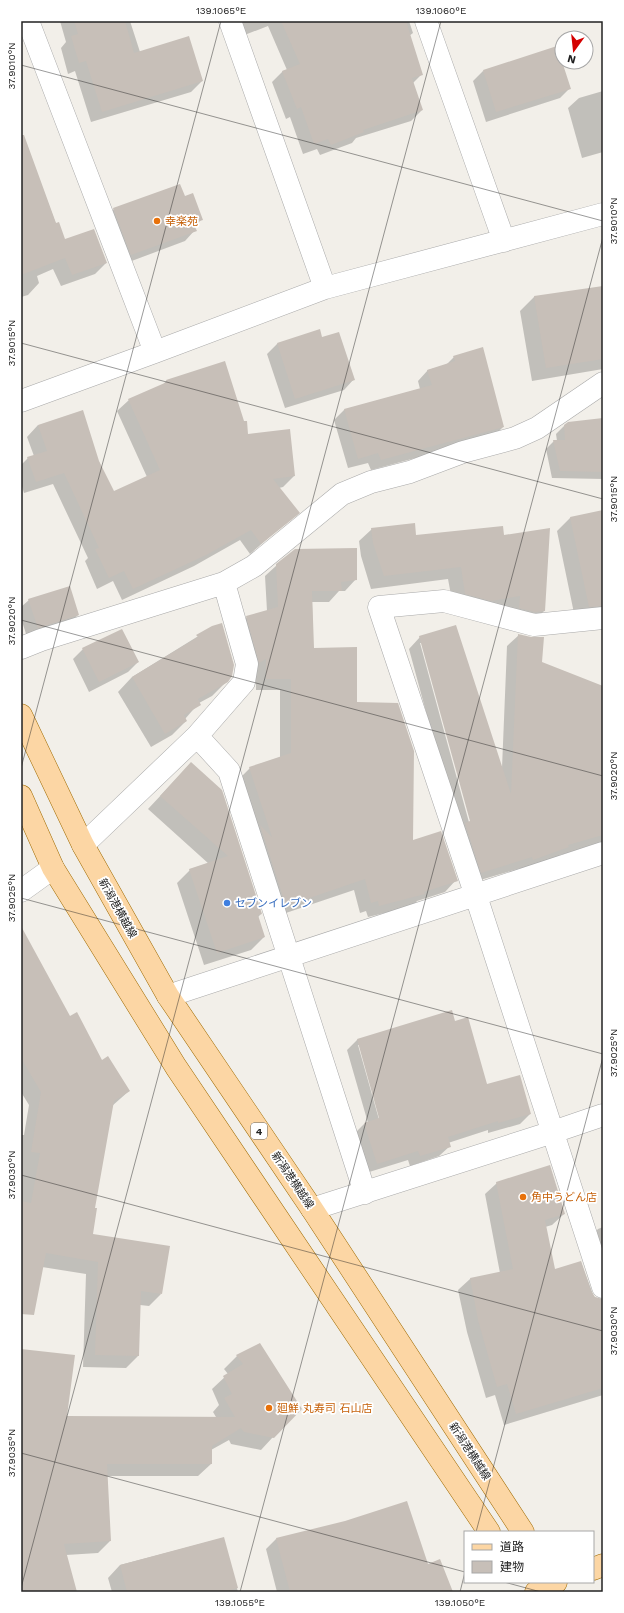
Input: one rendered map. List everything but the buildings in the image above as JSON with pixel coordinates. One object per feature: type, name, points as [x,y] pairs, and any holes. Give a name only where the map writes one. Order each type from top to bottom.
[{"type":"main road","name":"新潟港横越線","points":[[21,715],[83,845],[168,996],[312,1210],[522,1531]]},
{"type":"main road","points":[[21,796],[53,868],[176,1067],[488,1531]]},
{"type":"main road","points":[[524,1583],[530,1592]]},
{"type":"main road","points":[[536,1592],[553,1583]]},
{"type":"main road","points":[[556,1583],[560,1592]]},
{"type":"street","points":[[28,21],[155,352]]},
{"type":"street","points":[[230,21],[325,288]]},
{"type":"street","points":[[426,21],[504,241]]},
{"type":"street","points":[[21,401],[325,288],[603,214]]},
{"type":"street","points":[[21,648],[41,640],[224,583],[254,566],[342,494],[372,482],[410,472],[463,452],[515,438],[537,428],[603,383]]},
{"type":"street","points":[[83,845],[197,736],[244,682],[248,664],[224,583]]},
{"type":"street","points":[[603,618],[534,625],[444,601],[378,607],[476,896],[603,1287]]},
{"type":"street","points":[[197,736],[230,771],[365,1193]]},
{"type":"street","points":[[168,996],[603,853]]},
{"type":"street","points":[[21,891],[53,868]]},
{"type":"street","points":[[312,1210],[553,1132],[603,1114]]},
{"type":"place","name":"幸楽苑","points":[[157,221]]},
{"type":"place","name":"セブンイレブン","points":[[227,903]]},
{"type":"place","name":"角中うどん店","points":[[523,1197]]},
{"type":"place","name":"廻鮮 丸寿司 石山店","points":[[269,1408]]}]
